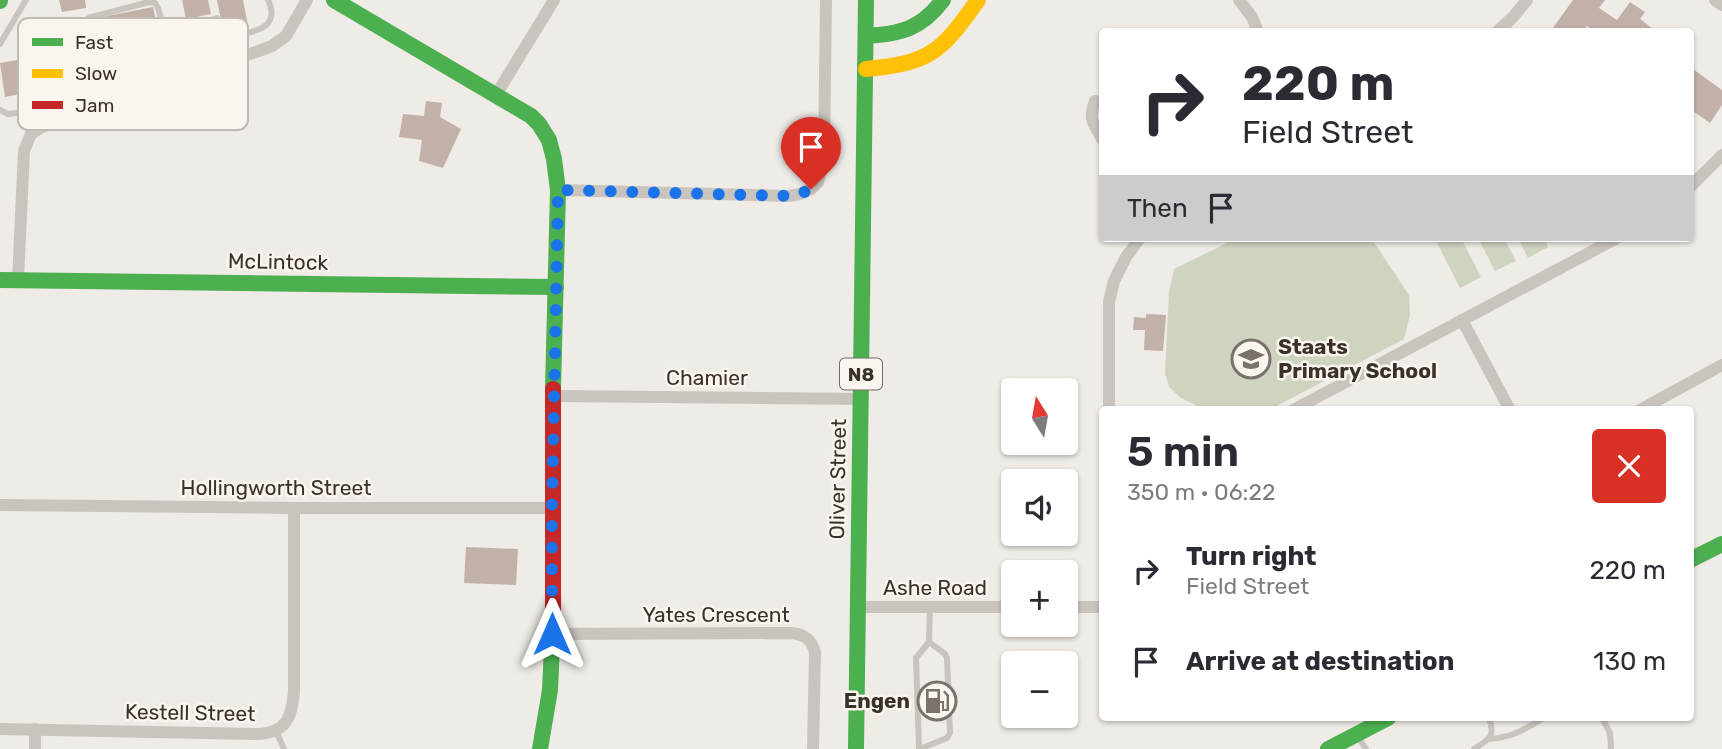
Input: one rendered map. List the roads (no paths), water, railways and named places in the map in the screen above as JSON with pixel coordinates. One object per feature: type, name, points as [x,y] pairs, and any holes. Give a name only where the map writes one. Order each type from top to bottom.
[{"type":"main road","points":[[334,0],[531,116],[550,137],[558,190],[552,634],[550,690],[540,749]]},
{"type":"main road","name":"Oliver Street","points":[[856,749],[866,0]]},
{"type":"main road","points":[[866,36],[905,32],[922,24],[943,0]]},
{"type":"main road","points":[[866,69],[905,65],[931,56],[948,42],[978,0]]},
{"type":"main road","name":"McLintock","points":[[0,280],[556,287]]},
{"type":"main road","points":[[1694,558],[1722,544]]},
{"type":"main road","points":[[1328,749],[1382,721]]},
{"type":"street","points":[[248,55],[272,46],[290,32],[307,0]]},
{"type":"street","points":[[496,95],[554,0]]},
{"type":"street","points":[[558,190],[789,196],[811,189],[818,181],[824,154],[826,0]]},
{"type":"street","points":[[1501,28],[1527,0]]},
{"type":"street","points":[[1715,0],[1722,5]]},
{"type":"street","points":[[1244,2],[1256,28]]},
{"type":"street","points":[[1095,101],[1090,113],[1099,134]]},
{"type":"street","points":[[18,280],[24,150],[31,134],[37,130]]},
{"type":"street","points":[[1694,183],[1722,155]]},
{"type":"street","points":[[1109,406],[1110,302],[1114,281],[1137,242]]},
{"type":"street","points":[[1301,406],[1609,242]]},
{"type":"street","points":[[1462,320],[1508,406]]},
{"type":"street","points":[[1647,406],[1722,365]]},
{"type":"street","name":"Chamier","points":[[554,396],[861,399]]},
{"type":"street","name":"Hollingworth Street","points":[[0,505],[552,508]]},
{"type":"street","name":"Kestell Street","points":[[0,729],[260,734],[276,731],[286,723],[294,699],[294,508]]},
{"type":"street","name":"Ashe Road","points":[[857,607],[1001,607]]},
{"type":"street","points":[[1078,607],[1099,607]]},
{"type":"street","name":"Yates Crescent","points":[[552,634],[803,635],[812,642],[816,652],[813,749]]},
{"type":"street","points":[[35,729],[35,749]]},
{"type":"lane","points":[[0,44],[26,0]]},
{"type":"lane","points":[[117,0],[119,10]]},
{"type":"lane","points":[[248,33],[265,27],[269,22],[272,14],[268,0]]},
{"type":"lane","points":[[88,18],[153,2],[161,18]]},
{"type":"lane","points":[[0,110],[8,114],[18,113]]},
{"type":"lane","points":[[929,642],[945,653],[947,658],[950,728],[947,738],[919,749],[916,658],[929,642],[930,608]]},
{"type":"lane","points":[[1489,739],[1492,728],[1490,721]]},
{"type":"lane","points":[[1474,749],[1489,739],[1515,735],[1539,721]]},
{"type":"lane","points":[[1603,721],[1609,733],[1611,749]]},
{"type":"lane","points":[[276,731],[284,749]]},
{"type":"lane","points":[[1356,734],[1366,749]]},
{"type":"place","name":"Staats Primary School","points":[[1251,359]]},
{"type":"place","name":"Engen","points":[[937,701]]}]
